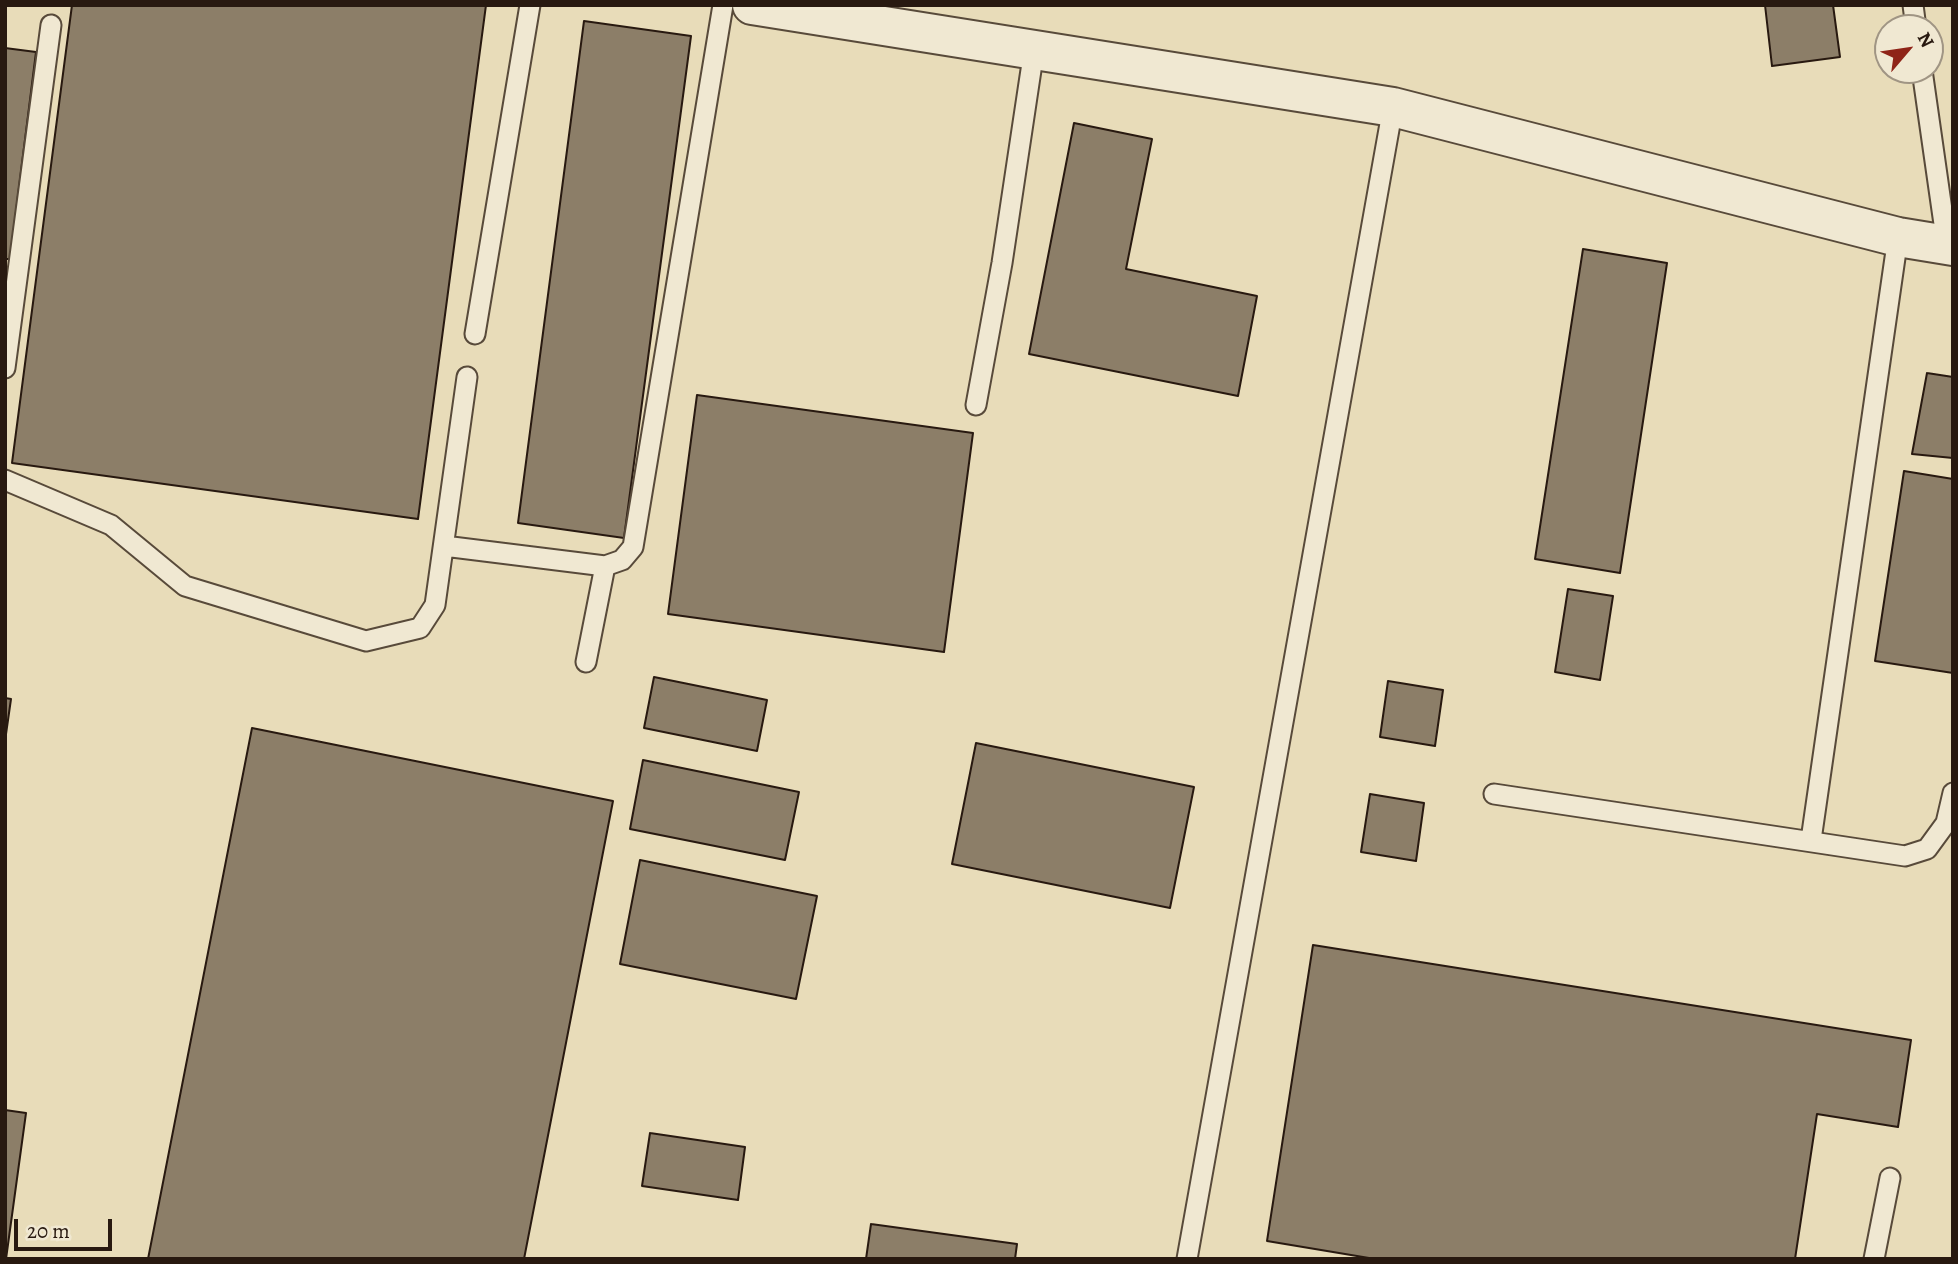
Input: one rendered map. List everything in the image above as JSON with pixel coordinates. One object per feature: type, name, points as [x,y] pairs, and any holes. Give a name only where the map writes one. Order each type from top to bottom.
[{"type":"street","points":[[759,6],[1393,107],[1898,237],[1950,245]]},
{"type":"lane","points":[[475,334],[530,5]]},
{"type":"lane","points":[[444,546],[606,566],[622,560],[633,547],[723,5]]},
{"type":"lane","points":[[5,368],[51,25]]},
{"type":"lane","points":[[976,405],[1002,263],[1034,50]]},
{"type":"lane","points":[[1924,84],[1950,245]]},
{"type":"lane","points":[[1186,1259],[1393,107]]},
{"type":"lane","points":[[1811,840],[1898,237]]},
{"type":"lane","points":[[5,480],[111,525],[185,586],[366,641],[420,628],[435,605],[467,377]]},
{"type":"lane","points":[[586,662],[606,566]]},
{"type":"lane","points":[[1494,794],[1905,856],[1927,849],[1946,823],[1953,793]]},
{"type":"lane","points":[[1874,1259],[1890,1178]]},
{"type":"building","points":[[72,5],[486,5],[418,519],[12,463]]},
{"type":"building","points":[[1765,5],[1833,5],[1840,57],[1772,66]]},
{"type":"building","points":[[584,21],[691,36],[624,538],[518,523]]},
{"type":"building","points":[[5,48],[36,52],[10,259],[5,259]]},
{"type":"building","points":[[1074,123],[1152,139],[1126,269],[1257,296],[1238,396],[1029,354]]},
{"type":"building","points":[[1583,249],[1667,263],[1620,573],[1535,559]]},
{"type":"building","points":[[1927,373],[1953,377],[1953,458],[1912,454]]},
{"type":"building","points":[[697,395],[973,433],[944,652],[668,614]]},
{"type":"building","points":[[1904,471],[1953,479],[1953,673],[1875,661]]},
{"type":"building","points":[[1568,589],[1613,596],[1600,680],[1555,672]]},
{"type":"building","points":[[654,677],[767,700],[757,751],[644,728]]},
{"type":"building","points":[[1388,681],[1443,690],[1435,746],[1380,737]]},
{"type":"building","points":[[5,698],[11,699],[5,741]]},
{"type":"building","points":[[252,728],[613,801],[524,1259],[148,1259]]},
{"type":"building","points":[[976,743],[1194,787],[1170,908],[952,864]]},
{"type":"building","points":[[643,760],[799,792],[785,860],[630,829]]},
{"type":"building","points":[[1370,794],[1424,803],[1416,861],[1361,852]]},
{"type":"building","points":[[640,860],[817,896],[796,999],[620,964]]},
{"type":"building","points":[[1313,945],[1911,1040],[1898,1127],[1817,1114],[1795,1259],[1375,1259],[1267,1241]]},
{"type":"building","points":[[5,1110],[26,1113],[6,1259],[5,1259]]},
{"type":"building","points":[[650,1133],[745,1147],[738,1200],[642,1186]]},
{"type":"building","points":[[871,1224],[1017,1244],[1015,1259],[866,1259]]}]
